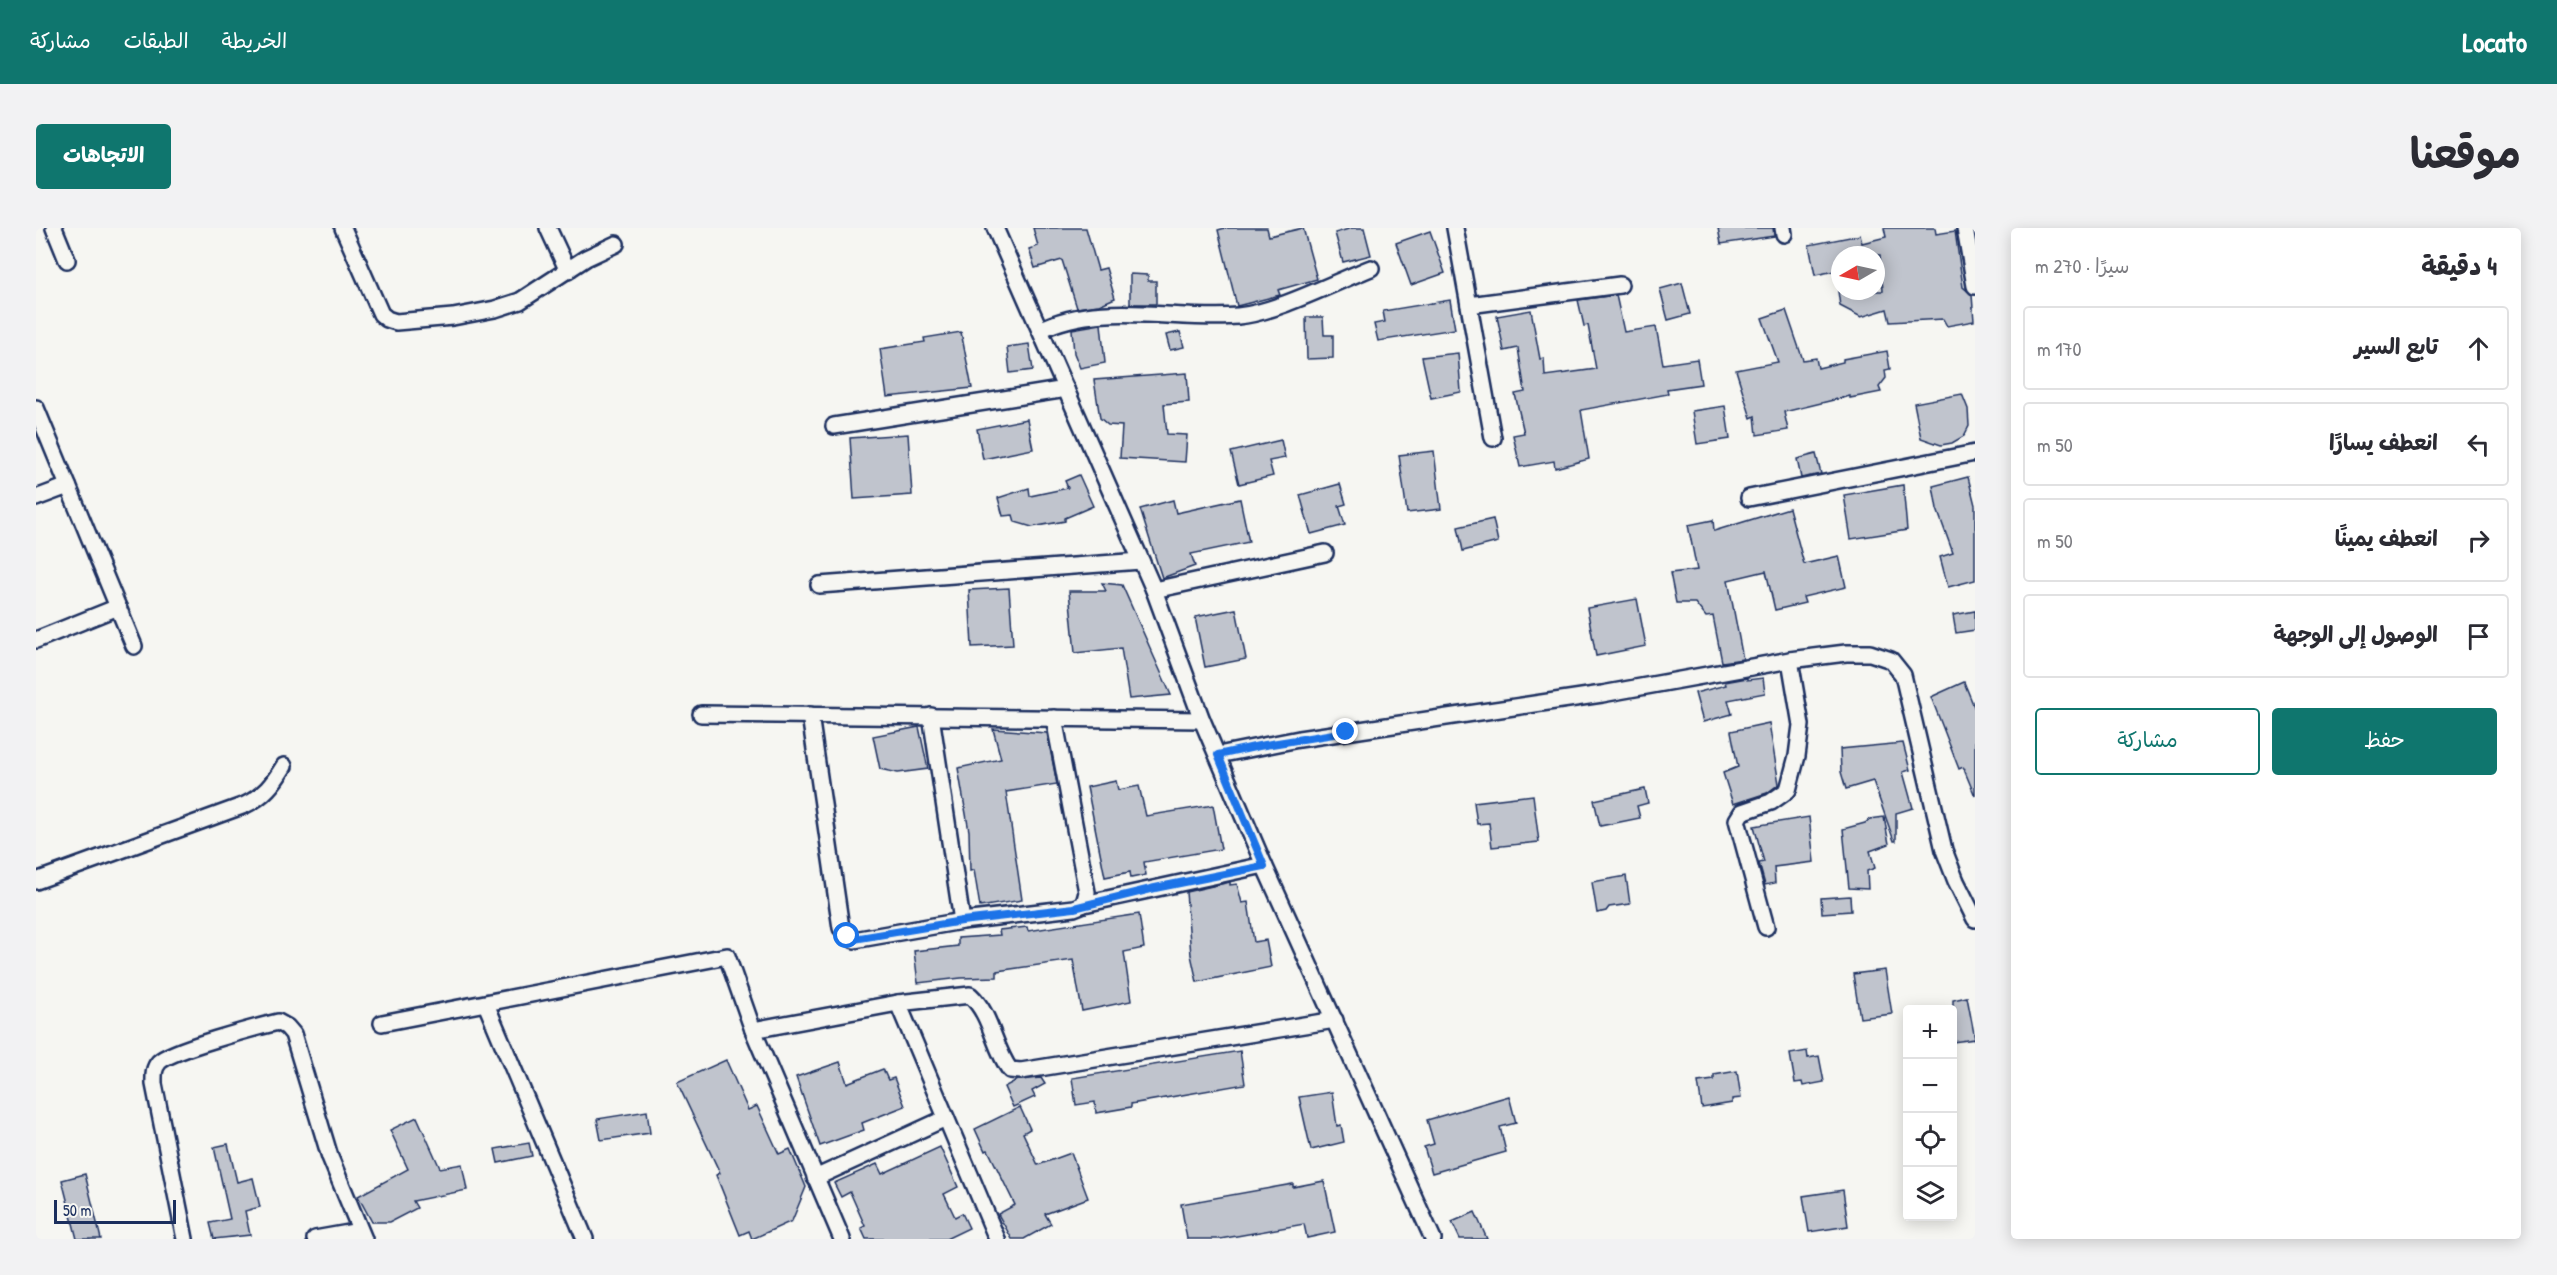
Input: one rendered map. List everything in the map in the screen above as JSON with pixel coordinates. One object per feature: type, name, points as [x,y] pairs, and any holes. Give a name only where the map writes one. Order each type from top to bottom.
[{"type":"street","points":[[54,228],[67,260]]},
{"type":"street","points":[[343,228],[381,314],[387,320],[396,322],[453,317],[495,309],[520,301],[586,258],[616,244]]},
{"type":"street","points":[[548,228],[568,271]]},
{"type":"street","points":[[995,228],[1142,561],[1202,720],[1264,866],[1433,1239]]},
{"type":"street","points":[[1455,228],[1493,438]]},
{"type":"street","points":[[1965,228],[1975,286]]},
{"type":"street","points":[[1040,330],[1056,321],[1093,314],[1225,316],[1254,314],[1371,268]]},
{"type":"street","points":[[1469,304],[1620,285]]},
{"type":"street","points":[[834,426],[1066,389]]},
{"type":"street","points":[[38,416],[134,646]]},
{"type":"street","points":[[1749,498],[1975,453]]},
{"type":"street","points":[[36,498],[68,486]]},
{"type":"street","points":[[1154,590],[1325,553]]},
{"type":"street","points":[[819,585],[1142,561]]},
{"type":"street","points":[[36,640],[118,607]]},
{"type":"street","points":[[1218,755],[1299,739],[1672,683],[1790,660],[1846,653],[1870,653],[1891,660],[1903,675],[1944,850],[1975,919]]},
{"type":"street","points":[[1766,927],[1737,820],[1742,812],[1771,802],[1788,790],[1797,756],[1801,725],[1790,660]]},
{"type":"street","points":[[701,714],[1202,720]]},
{"type":"street","points":[[810,715],[841,928],[854,939],[962,921],[1074,908],[1264,866]]},
{"type":"street","points":[[931,716],[962,921]]},
{"type":"street","points":[[1054,717],[1087,892],[1084,904]]},
{"type":"street","points":[[36,881],[245,805],[260,798],[284,766]]},
{"type":"street","points":[[382,1023],[727,956],[753,1030],[842,1239]]},
{"type":"street","points":[[753,1030],[898,1003],[970,995],[985,1013],[1010,1071],[1021,1071],[1335,1020]]},
{"type":"street","points":[[898,1003],[997,1239]]},
{"type":"street","points":[[486,1004],[585,1239]]},
{"type":"street","points":[[185,1239],[154,1084],[154,1069],[160,1061],[181,1051],[278,1022],[287,1026],[292,1034],[330,1157],[362,1235],[315,1239]]},
{"type":"street","points":[[815,1178],[946,1118]]},
{"type":"building","points":[[1033,228],[1086,228],[1098,270],[1106,268],[1115,298],[1099,305],[1077,308],[1062,260],[1035,268],[1029,249],[1038,246]]},
{"type":"building","points":[[1267,228],[1269,236],[1303,228],[1317,279],[1278,290],[1280,295],[1237,306],[1218,230]]},
{"type":"building","points":[[1352,228],[1364,228],[1371,255],[1343,262],[1335,233]]},
{"type":"building","points":[[1718,228],[1773,228],[1774,236],[1721,244]]},
{"type":"building","points":[[1884,228],[1935,228],[1936,234],[1955,231],[1963,287],[1972,295],[1974,321],[1947,326],[1943,319],[1890,322],[1887,309],[1861,317],[1840,306],[1839,300],[1885,300],[1885,246],[1831,246],[1831,272],[1815,275],[1809,245],[1860,235],[1862,243],[1886,237]]},
{"type":"building","points":[[1430,231],[1445,273],[1411,285],[1396,243]]},
{"type":"building","points":[[1130,274],[1148,275],[1148,281],[1156,281],[1156,304],[1130,304]]},
{"type":"building","points":[[1682,283],[1690,314],[1668,320],[1660,289]]},
{"type":"building","points":[[1616,295],[1624,332],[1656,327],[1663,364],[1697,359],[1701,384],[1667,389],[1668,394],[1581,410],[1589,459],[1555,468],[1554,461],[1520,467],[1513,435],[1524,433],[1515,394],[1525,392],[1518,348],[1504,351],[1497,316],[1531,310],[1540,359],[1544,358],[1545,376],[1596,369],[1588,325],[1584,326],[1578,300]]},
{"type":"building","points":[[1450,300],[1455,329],[1378,341],[1374,324],[1385,322],[1383,311]]},
{"type":"building","points":[[1786,310],[1803,360],[1816,358],[1818,368],[1843,362],[1843,359],[1887,351],[1890,369],[1885,370],[1886,378],[1879,387],[1881,392],[1850,398],[1850,396],[1784,412],[1788,430],[1757,435],[1755,416],[1751,418],[1736,370],[1778,362],[1762,318]]},
{"type":"building","points":[[1306,317],[1323,317],[1324,335],[1333,335],[1333,358],[1307,359]]},
{"type":"building","points":[[1101,324],[1105,363],[1080,368],[1074,353],[1072,329]]},
{"type":"building","points":[[961,332],[972,388],[887,397],[880,349],[925,342],[924,338]]},
{"type":"building","points":[[1180,332],[1184,347],[1170,350],[1166,335]]},
{"type":"building","points":[[1029,344],[1033,370],[1010,373],[1007,347]]},
{"type":"building","points":[[1458,353],[1461,392],[1431,398],[1422,357]]},
{"type":"building","points":[[1187,373],[1189,402],[1164,404],[1167,434],[1187,435],[1185,462],[1120,458],[1122,426],[1108,425],[1100,418],[1094,380]]},
{"type":"building","points":[[1962,394],[1968,409],[1969,426],[1964,436],[1952,443],[1941,445],[1921,438],[1914,403]]},
{"type":"building","points":[[1725,406],[1730,439],[1697,444],[1692,411]]},
{"type":"building","points":[[1027,419],[1033,449],[983,459],[977,429]]},
{"type":"building","points":[[908,434],[912,495],[854,499],[850,438]]},
{"type":"building","points":[[1281,440],[1285,458],[1269,461],[1273,476],[1239,484],[1231,452]]},
{"type":"building","points":[[1434,451],[1441,509],[1407,513],[1399,455]]},
{"type":"building","points":[[1816,454],[1821,474],[1801,478],[1797,459]]},
{"type":"building","points":[[1079,475],[1093,506],[1065,518],[1065,521],[1032,527],[1015,522],[1013,515],[1003,516],[998,498],[1029,488],[1030,496],[1068,488],[1065,481]]},
{"type":"building","points":[[1968,477],[1975,505],[1975,580],[1948,587],[1940,557],[1953,553],[1937,509],[1933,486]]},
{"type":"building","points":[[1340,484],[1346,504],[1339,506],[1345,525],[1311,534],[1300,495]]},
{"type":"building","points":[[1903,485],[1907,530],[1851,539],[1844,495]]},
{"type":"building","points":[[1240,499],[1249,542],[1191,554],[1195,566],[1162,578],[1140,509],[1173,500],[1176,513]]},
{"type":"building","points":[[1789,508],[1804,564],[1839,556],[1846,587],[1803,597],[1805,603],[1775,610],[1766,571],[1728,580],[1743,659],[1722,662],[1713,616],[1706,617],[1695,603],[1676,603],[1670,573],[1697,570],[1688,525],[1713,520],[1714,531]]},
{"type":"building","points":[[1493,519],[1498,542],[1463,551],[1458,527]]},
{"type":"building","points":[[1102,583],[1122,585],[1171,695],[1129,699],[1121,648],[1075,653],[1069,591],[1106,591]]},
{"type":"building","points":[[1009,588],[1013,645],[972,647],[969,590]]},
{"type":"building","points":[[1637,599],[1646,646],[1596,656],[1587,608]]},
{"type":"building","points":[[1236,609],[1246,659],[1205,667],[1195,617]]},
{"type":"building","points":[[1975,611],[1975,630],[1956,633],[1953,615]]},
{"type":"building","points":[[1747,678],[1747,680],[1763,678],[1765,693],[1728,700],[1732,714],[1703,722],[1695,693],[1726,685],[1725,682]]},
{"type":"building","points":[[1964,682],[1975,709],[1975,796],[1963,767],[1959,769],[1931,697]]},
{"type":"building","points":[[1769,723],[1779,784],[1767,793],[1733,804],[1723,773],[1738,767],[1731,731]]},
{"type":"building","points":[[919,727],[928,769],[898,773],[880,769],[873,736]]},
{"type":"building","points":[[993,729],[1047,733],[1057,784],[1006,792],[1022,900],[980,907],[974,870],[970,871],[969,831],[958,768],[1001,759]]},
{"type":"building","points":[[1903,743],[1910,770],[1903,772],[1913,808],[1896,813],[1896,841],[1894,841],[1873,781],[1846,789],[1841,772],[1840,749]]},
{"type":"building","points":[[1116,781],[1118,790],[1139,786],[1146,816],[1213,805],[1221,849],[1144,862],[1146,875],[1131,878],[1130,872],[1105,877],[1087,787]]},
{"type":"building","points":[[1645,789],[1648,803],[1637,806],[1640,818],[1600,826],[1594,800]]},
{"type":"building","points":[[1533,795],[1539,842],[1492,847],[1489,823],[1477,824],[1474,802]]},
{"type":"building","points":[[1809,817],[1814,862],[1774,867],[1775,883],[1765,885],[1759,863],[1764,862],[1754,826]]},
{"type":"building","points":[[1884,817],[1889,844],[1870,851],[1875,868],[1867,871],[1868,889],[1849,888],[1843,829],[1865,823],[1870,819]]},
{"type":"building","points":[[1626,876],[1630,904],[1609,907],[1606,911],[1597,913],[1592,882]]},
{"type":"building","points":[[1230,882],[1230,885],[1237,884],[1242,903],[1248,902],[1254,942],[1266,940],[1271,967],[1197,982],[1191,955],[1186,892]]},
{"type":"building","points":[[1850,896],[1851,911],[1822,913],[1821,898]]},
{"type":"building","points":[[1139,914],[1144,948],[1124,952],[1131,1001],[1082,1011],[1073,960],[997,971],[997,977],[918,983],[914,951],[958,946],[958,938],[1000,935],[999,930],[1027,927],[1028,931]]},
{"type":"building","points":[[1885,970],[1892,1014],[1860,1018],[1853,974]]},
{"type":"building","points":[[1967,997],[1975,1039],[1957,1041],[1957,1005],[1953,1005],[1953,1000]]},
{"type":"building","points":[[1240,1051],[1245,1084],[1131,1104],[1131,1107],[1096,1113],[1095,1102],[1076,1105],[1072,1078]]},
{"type":"building","points":[[1807,1051],[1808,1058],[1819,1056],[1824,1082],[1803,1086],[1802,1082],[1795,1083],[1790,1054]]},
{"type":"building","points":[[726,1060],[748,1110],[757,1106],[779,1154],[790,1149],[806,1187],[792,1221],[752,1239],[749,1231],[740,1235],[716,1175],[720,1173],[677,1082]]},
{"type":"building","points":[[840,1062],[847,1083],[883,1069],[888,1080],[894,1078],[905,1106],[862,1123],[864,1130],[820,1146],[796,1077]]},
{"type":"building","points":[[1737,1071],[1741,1098],[1732,1099],[1732,1103],[1702,1108],[1698,1082],[1714,1080],[1714,1075]]},
{"type":"building","points":[[1041,1078],[1045,1084],[1032,1091],[1035,1097],[1013,1107],[1004,1087],[1017,1080]]},
{"type":"building","points":[[1332,1092],[1337,1126],[1341,1125],[1344,1142],[1311,1150],[1299,1097]]},
{"type":"building","points":[[1509,1096],[1516,1123],[1500,1127],[1506,1152],[1432,1173],[1424,1147],[1434,1144],[1427,1120]]},
{"type":"building","points":[[1020,1107],[1030,1129],[1023,1133],[1038,1165],[1071,1153],[1088,1198],[1045,1214],[1051,1224],[1024,1239],[1012,1239],[998,1214],[1015,1205],[975,1129]]},
{"type":"building","points":[[647,1111],[650,1133],[601,1140],[597,1119]]},
{"type":"building","points":[[417,1117],[440,1168],[462,1164],[467,1190],[413,1201],[417,1208],[390,1222],[372,1222],[358,1196],[408,1169],[390,1130]]},
{"type":"building","points":[[529,1143],[532,1156],[498,1163],[495,1149]]},
{"type":"building","points":[[228,1144],[237,1182],[253,1178],[260,1207],[245,1211],[250,1235],[214,1239],[210,1223],[230,1219],[214,1147]]},
{"type":"building","points":[[940,1147],[958,1187],[944,1194],[955,1217],[962,1213],[969,1228],[946,1239],[866,1239],[861,1228],[865,1226],[850,1192],[841,1197],[834,1183],[877,1164],[882,1174]]},
{"type":"building","points":[[85,1174],[101,1239],[77,1239],[62,1180]]},
{"type":"building","points":[[1324,1181],[1335,1232],[1307,1238],[1304,1224],[1220,1239],[1187,1239],[1181,1204],[1293,1184],[1293,1187]]},
{"type":"building","points":[[1843,1190],[1848,1226],[1809,1232],[1803,1196]]},
{"type":"building","points":[[1475,1212],[1487,1239],[1460,1239],[1452,1222]]},
{"type":"route","points":[[847,936],[854,939],[962,921],[1074,908],[1218,874],[1264,866],[1218,755],[1346,732]]}]
